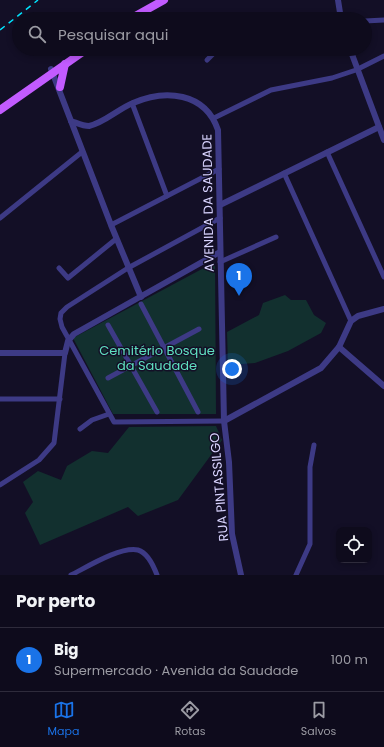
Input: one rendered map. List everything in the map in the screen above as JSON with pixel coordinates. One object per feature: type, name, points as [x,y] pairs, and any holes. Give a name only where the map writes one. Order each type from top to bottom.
[{"type":"main road","points":[[143,12],[164,0]]},
{"type":"main road","points":[[149,12],[169,0]]},
{"type":"main road","points":[[0,106],[71,56]]},
{"type":"main road","points":[[0,110],[52,70],[77,56]]},
{"type":"main road","points":[[42,79],[58,84],[65,64]]},
{"type":"street","points":[[338,0],[340,12]]},
{"type":"street","points":[[372,21],[384,20]]},
{"type":"street","points":[[207,60],[211,56]]},
{"type":"street","points":[[352,56],[356,70],[384,140]]},
{"type":"street","points":[[214,118],[271,90],[332,78],[356,70],[384,56]]},
{"type":"street","points":[[52,70],[116,239],[141,297]]},
{"type":"street","name":"AVENIDA DA SAUDADE","points":[[71,121],[87,126],[95,124],[132,103],[151,97],[174,95],[187,98],[200,105],[214,118],[218,130],[224,421]]},
{"type":"street","points":[[132,103],[167,196]]},
{"type":"street","points":[[220,205],[379,127]]},
{"type":"street","points":[[0,218],[82,152]]},
{"type":"street","points":[[327,152],[384,277]]},
{"type":"street","points":[[111,225],[219,169]]},
{"type":"street","points":[[284,173],[350,321]]},
{"type":"street","points":[[220,218],[128,268],[67,307],[61,313],[60,319],[68,341],[114,422],[224,421],[321,368],[339,347],[350,321],[364,313],[384,309]]},
{"type":"street","points":[[220,262],[276,237]]},
{"type":"street","points":[[59,268],[68,278],[116,239]]},
{"type":"street","points":[[0,485],[39,460],[54,443],[65,353],[68,341],[74,334],[220,252]]},
{"type":"street","points":[[141,304],[198,412]]},
{"type":"street","points":[[108,325],[157,412]]},
{"type":"street","points":[[108,378],[199,329]]},
{"type":"street","points":[[347,329],[346,344],[350,357]]},
{"type":"street","points":[[339,347],[384,386]]},
{"type":"street","points":[[0,353],[65,353]]},
{"type":"street","points":[[0,399],[60,399]]},
{"type":"street","points":[[80,429],[92,420],[109,414]]},
{"type":"street","name":"RUA PINTASSILGO","points":[[224,421],[229,462],[232,534],[241,575]]},
{"type":"street","points":[[296,575],[310,544],[310,467],[314,445]]},
{"type":"street","points":[[71,575],[114,555],[132,550],[140,550],[146,555],[156,575]]},
{"type":"green space","name":"Cemitério Bosque da Saudade","points":[[215,262],[216,414],[113,414],[73,338]]},
{"type":"green space","points":[[285,295],[291,300],[306,300],[314,315],[326,323],[321,333],[288,351],[255,363],[228,365],[227,332],[259,315],[263,303]]},
{"type":"green space","points":[[216,426],[222,440],[178,500],[138,516],[128,507],[40,545],[25,513],[33,502],[23,482],[38,471],[61,480],[67,466],[92,451],[108,453],[129,427]]},
{"type":"railway","points":[[23,12],[38,0]]},
{"type":"railway","points":[[0,30],[12,21]]},
{"type":"place","name":"Big","points":[[239,296]]}]
